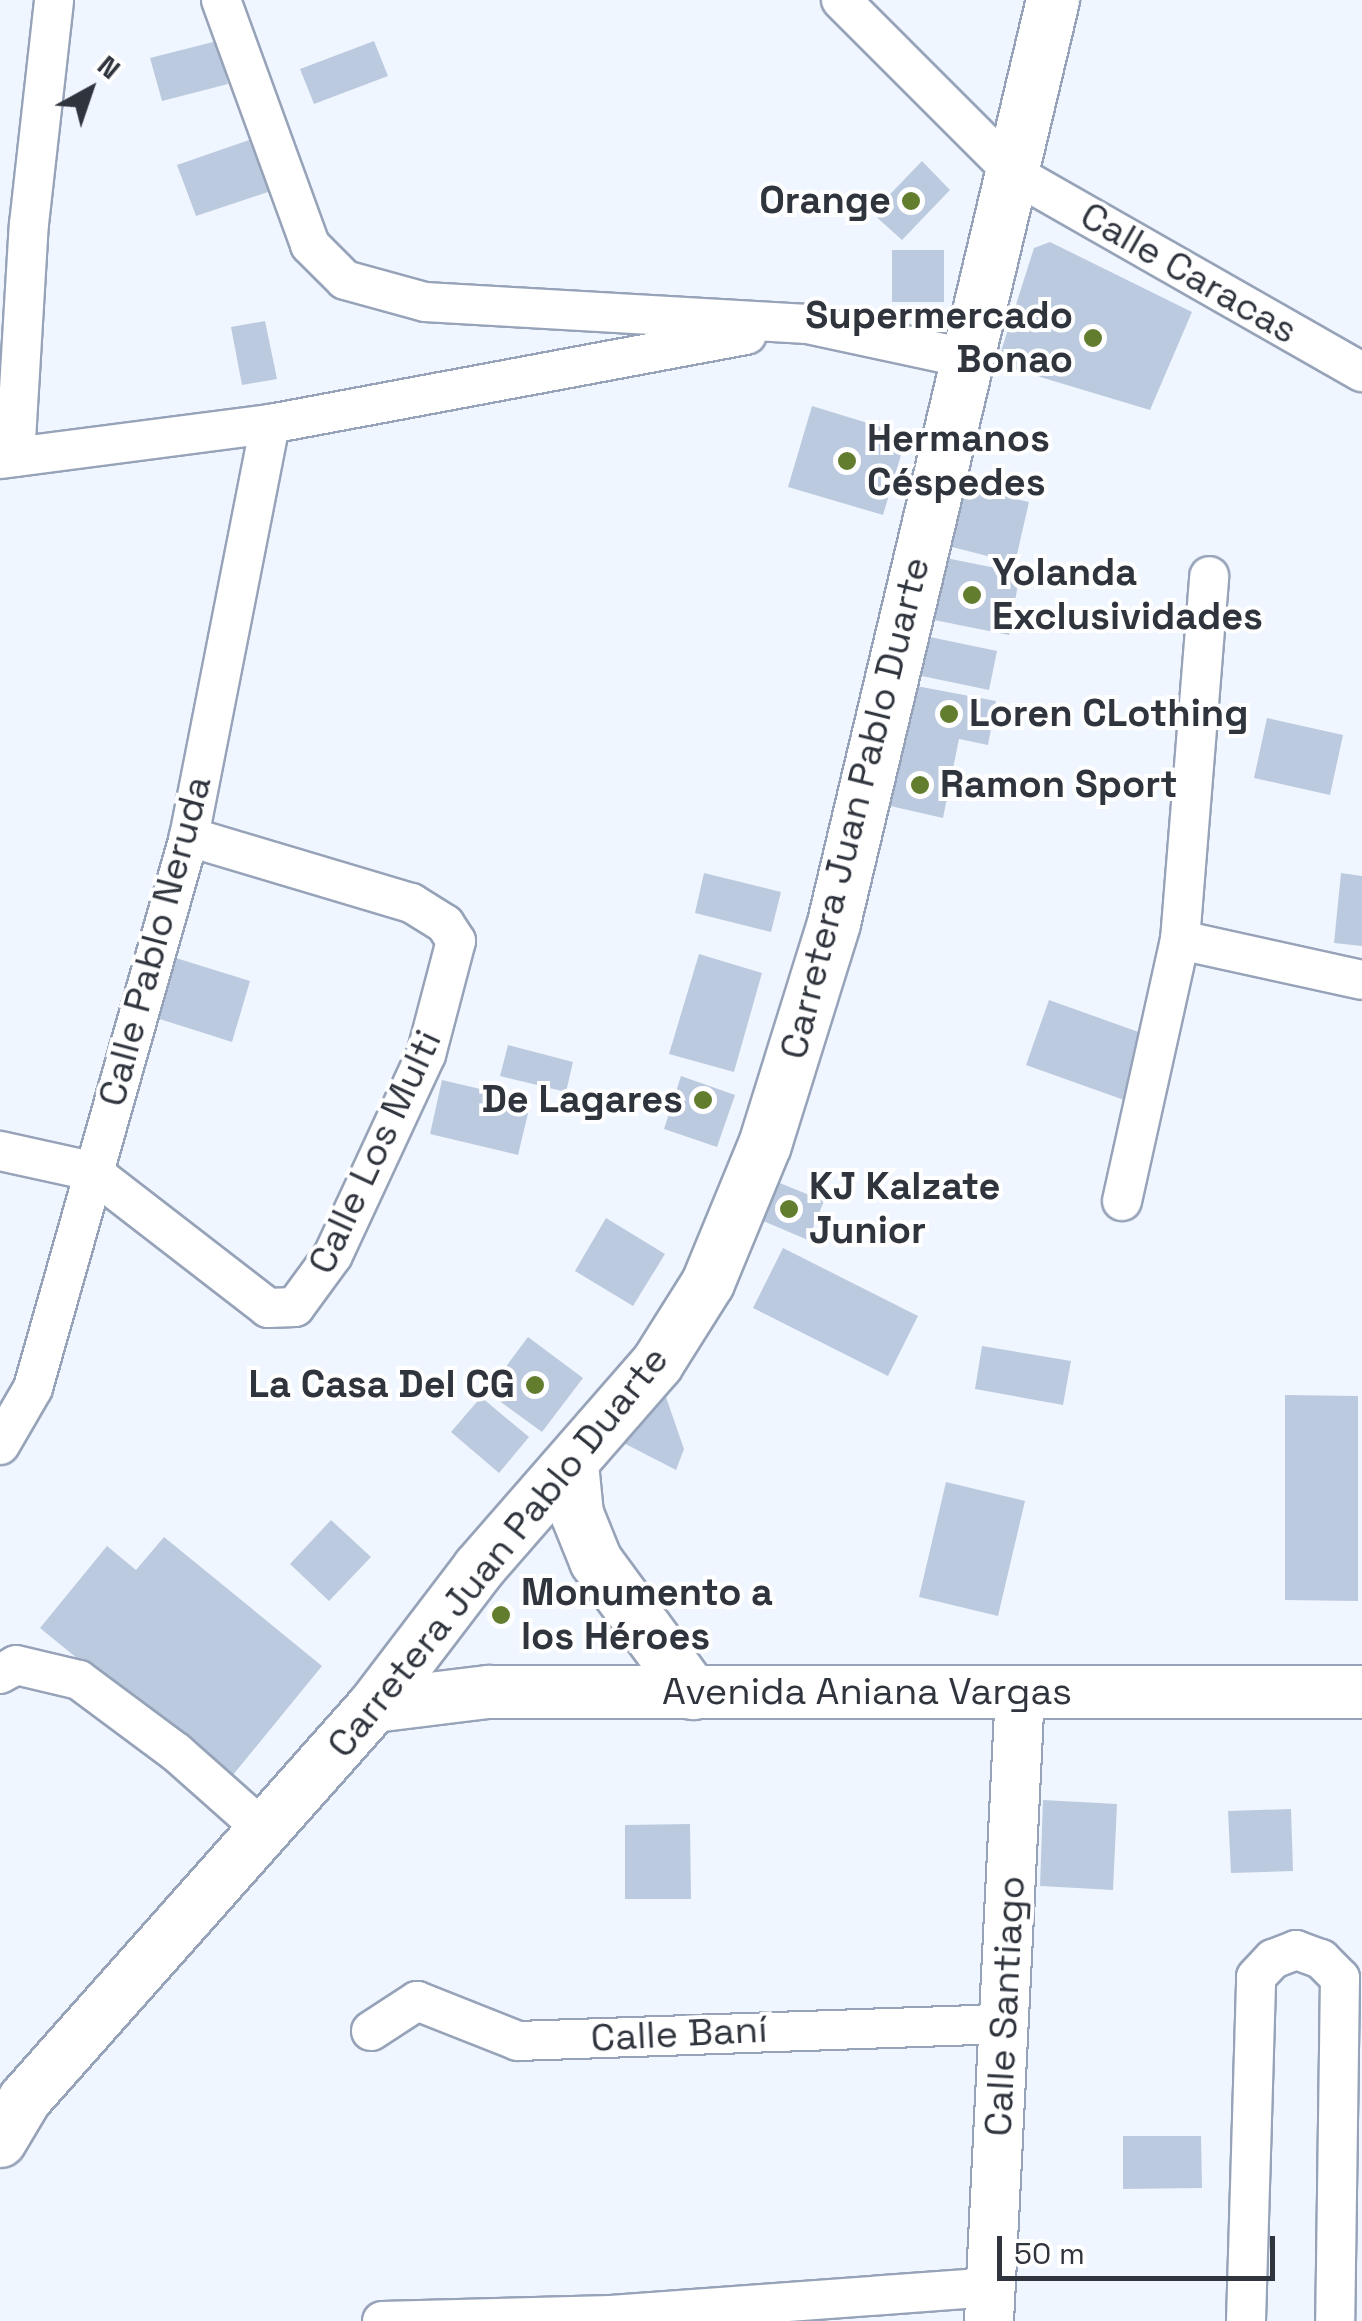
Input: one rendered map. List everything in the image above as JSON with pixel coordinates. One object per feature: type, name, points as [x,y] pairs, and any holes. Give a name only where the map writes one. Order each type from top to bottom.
[{"type":"main road","name":"Carretera Juan Pablo Duarte","points":[[8,2109],[265,1832],[374,1706],[479,1568],[657,1364],[708,1283],[765,1145],[834,923],[966,358],[1016,175],[1053,0]]},
{"type":"main road","points":[[572,1464],[577,1514],[596,1561],[693,1693]]},
{"type":"main road","name":"Avenida Aniana Vargas","points":[[374,1706],[488,1692],[1362,1692]]},
{"type":"street","points":[[54,0],[14,212],[7,458],[270,424],[807,324]]},
{"type":"street","points":[[221,0],[310,245],[346,280],[425,302],[807,324],[966,358]]},
{"type":"street","name":"Calle Caracas","points":[[841,0],[1016,175],[1362,372]]},
{"type":"street","name":"Calle Pablo Neruda","points":[[0,1444],[33,1388],[91,1171],[189,837],[270,424]]},
{"type":"street","points":[[1122,1201],[1180,940],[1210,576]]},
{"type":"street","name":"Calle Los Multi","points":[[0,1151],[91,1171],[251,1297],[283,1312],[295,1307],[333,1255],[426,1055],[457,957],[445,924],[412,904],[189,837]]},
{"type":"street","points":[[1180,940],[1362,980]]},
{"type":"street","points":[[0,1674],[16,1665],[80,1680],[176,1752],[265,1832]]},
{"type":"street","name":"Calle Santiago","points":[[990,2304],[1020,1692]]},
{"type":"street","points":[[1246,2321],[1256,1977],[1273,1959],[1296,1950],[1321,1958],[1340,1978],[1335,2321]]},
{"type":"street","name":"Calle Baní","points":[[371,2032],[417,2001],[518,2041],[1004,2024]]},
{"type":"street","points":[[382,2321],[610,2318],[990,2304]]},
{"type":"building","points":[[217,41],[228,84],[162,101],[150,58]]},
{"type":"building","points":[[374,41],[388,76],[314,104],[300,69]]},
{"type":"building","points":[[252,139],[271,191],[196,216],[177,165]]},
{"type":"building","name":"Orange","points":[[922,161],[950,190],[902,240],[872,213]]},
{"type":"building","name":"Supermercado Bonao","points":[[1050,242],[1192,312],[1150,410],[997,364],[1034,248]]},
{"type":"building","points":[[892,250],[944,250],[944,302],[892,302]]},
{"type":"building","points":[[265,321],[277,379],[242,385],[231,327]]},
{"type":"building","name":"Hermanos Céspedes","points":[[812,406],[907,435],[883,515],[788,487]]},
{"type":"building","points":[[958,485],[1029,502],[1015,563],[944,545]]},
{"type":"building","name":"Yolanda Exclusividades","points":[[936,556],[1020,573],[1009,635],[924,618]]},
{"type":"building","points":[[925,636],[997,651],[989,690],[917,675]]},
{"type":"building","points":[[911,685],[996,701],[988,745],[959,739],[943,818],[886,805]]},
{"type":"building","points":[[1267,718],[1343,735],[1330,795],[1254,778]]},
{"type":"building","points":[[704,873],[781,892],[771,932],[695,913]]},
{"type":"building","points":[[1341,873],[1362,876],[1362,946],[1334,943]]},
{"type":"building","points":[[163,954],[250,981],[232,1042],[144,1014]]},
{"type":"building","points":[[699,954],[762,973],[734,1072],[669,1054]]},
{"type":"building","points":[[1049,1000],[1147,1035],[1124,1100],[1026,1065]]},
{"type":"building","points":[[508,1045],[573,1062],[566,1092],[500,1076]]},
{"type":"building","points":[[681,1076],[735,1095],[717,1147],[664,1129]]},
{"type":"building","points":[[442,1080],[531,1101],[518,1155],[430,1134]]},
{"type":"building","name":"KJ Kalzate Junior","points":[[770,1179],[824,1201],[808,1240],[754,1217]]},
{"type":"building","points":[[606,1218],[665,1254],[633,1306],[575,1271]]},
{"type":"building","points":[[783,1248],[918,1316],[888,1376],[753,1308]]},
{"type":"building","name":"La Casa Del CG","points":[[528,1337],[583,1378],[542,1432],[487,1392]]},
{"type":"building","points":[[982,1346],[1071,1361],[1063,1405],[975,1389]]},
{"type":"building","points":[[659,1377],[684,1449],[676,1470],[610,1436]]},
{"type":"building","points":[[1285,1395],[1358,1396],[1358,1601],[1285,1600]]},
{"type":"building","points":[[481,1397],[529,1437],[499,1473],[451,1432]]},
{"type":"building","points":[[946,1482],[1025,1501],[998,1616],[919,1597]]},
{"type":"building","points":[[331,1520],[371,1557],[329,1601],[290,1564]]},
{"type":"building","points":[[164,1537],[322,1666],[228,1781],[40,1628],[107,1546],[136,1570]]},
{"type":"building","points":[[1043,1800],[1117,1804],[1113,1890],[1040,1886]]},
{"type":"building","points":[[1291,1809],[1293,1871],[1231,1873],[1228,1811]]},
{"type":"building","points":[[690,1824],[691,1899],[625,1899],[625,1825]]},
{"type":"building","points":[[1123,2136],[1201,2136],[1202,2188],[1123,2189]]},
{"type":"place","name":"Orange","points":[[911,201]]},
{"type":"place","name":"Supermercado Bonao","points":[[1093,338]]},
{"type":"place","name":"Hermanos Céspedes","points":[[847,461]]},
{"type":"place","name":"Yolanda Exclusividades","points":[[972,595]]},
{"type":"place","name":"Loren CLothing","points":[[949,714]]},
{"type":"place","name":"Ramon Sport","points":[[920,785]]},
{"type":"place","name":"De Lagares","points":[[703,1100]]},
{"type":"place","name":"KJ Kalzate Junior","points":[[789,1209]]},
{"type":"place","name":"La Casa Del CG","points":[[535,1385]]},
{"type":"place","name":"Monumento a los Héroes","points":[[501,1615]]}]
